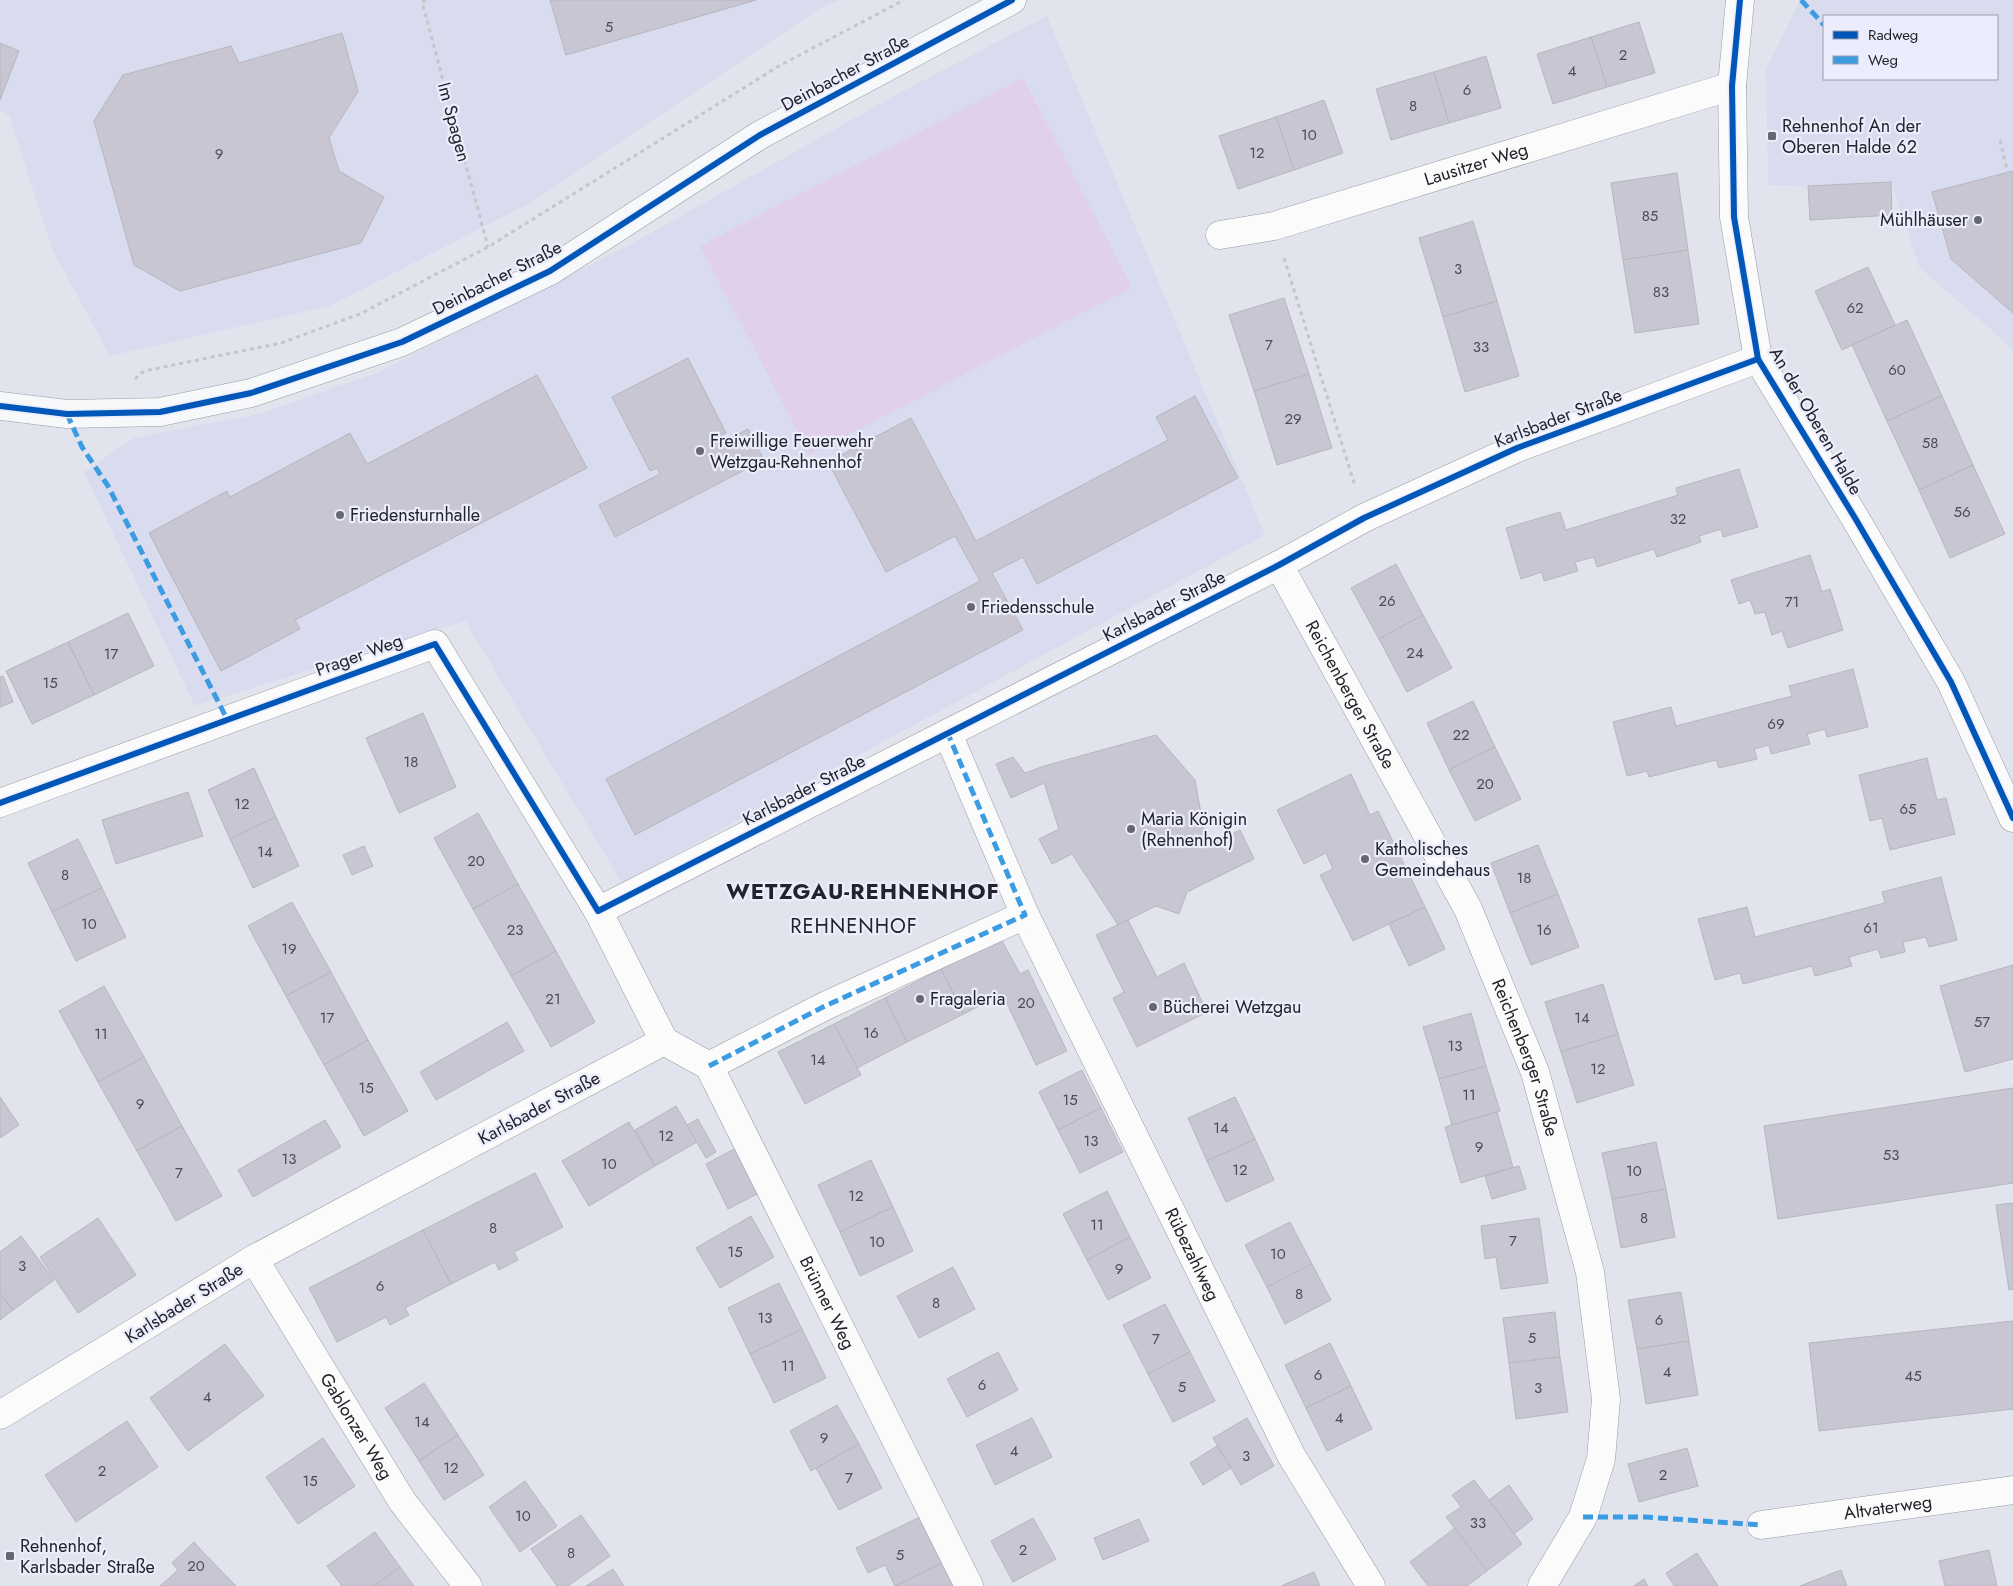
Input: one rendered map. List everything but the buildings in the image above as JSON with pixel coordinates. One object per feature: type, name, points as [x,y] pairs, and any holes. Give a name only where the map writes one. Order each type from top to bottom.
[{"type":"street","name":"Deinbacher Straße","points":[[0,406],[67,414],[160,412],[251,393],[402,342],[550,271],[760,135],[1012,0]]},
{"type":"street","name":"An der Oberen Halde","points":[[1740,0],[1732,86],[1734,217],[1758,359],[1856,518],[1951,682],[2013,818]]},
{"type":"street","name":"Lausitzer Weg","points":[[1220,235],[1274,226],[1732,86]]},
{"type":"street","name":"Karlsbader Straße","points":[[598,910],[1279,565],[1364,518],[1517,448],[1758,359]]},
{"type":"street","name":"Reichenberger Straße","points":[[1279,565],[1468,909],[1535,1072],[1590,1272],[1606,1399],[1601,1459],[1582,1517],[1542,1586]]},
{"type":"street","name":"Prager Weg","points":[[0,803],[436,644],[598,910]]},
{"type":"street","points":[[598,910],[664,1041],[709,1066],[826,1006],[1025,915],[948,734]]},
{"type":"street","name":"Rübezahlweg","points":[[1025,915],[1291,1456],[1371,1586]]},
{"type":"street","name":"Karlsbader Straße","points":[[0,1415],[254,1260],[664,1041]]},
{"type":"street","name":"Brünner Weg","points":[[709,1066],[969,1586]]},
{"type":"street","name":"Gablonzer Weg","points":[[254,1260],[402,1501],[468,1586]]},
{"type":"street","name":"Altvaterweg","points":[[1761,1525],[2013,1490]]},
{"type":"path","points":[[99,413],[144,371],[281,343],[360,314],[488,247],[779,66],[904,0]]},
{"type":"path","points":[[2000,140],[2008,173]]},
{"type":"path","points":[[1274,226],[1364,518]]},
{"type":"shaded area","points":[[0,0],[839,0],[819,9],[526,205],[330,306],[110,356],[52,249],[9,115],[0,111]]},
{"type":"shaded area","points":[[1800,0],[2013,0],[2013,349],[1919,267],[1891,182],[1808,186],[1768,185],[1766,69]]},
{"type":"shaded area","points":[[1047,16],[1265,535],[622,883],[465,621],[195,706],[84,472],[134,438],[258,414],[377,373],[631,244],[901,92]]},
{"type":"shaded area","points":[[1023,78],[1132,287],[810,455],[700,246]]},
{"type":"marked path","points":[[1801,0],[1823,24]]},
{"type":"marked path","points":[[67,414],[82,447],[108,486],[227,719]]},
{"type":"marked path","points":[[709,1066],[825,1006],[1025,915],[948,734]]},
{"type":"marked path","points":[[1583,1517],[1645,1517],[1761,1525]]},
{"type":"cycle path","points":[[0,406],[67,414],[160,412],[251,393],[402,342],[550,271],[760,135],[1012,0]]},
{"type":"cycle path","points":[[1740,0],[1732,86],[1734,217],[1758,359],[1855,518],[1951,682],[2013,818]]},
{"type":"cycle path","points":[[0,803],[435,644],[598,911],[1279,565],[1364,518],[1517,448],[1758,359]]},
{"type":"place","name":"Rehnenhof An der Oberen Halde 62","points":[[1772,136]]},
{"type":"place","name":"Mühlhäuser","points":[[1978,220]]},
{"type":"place","name":"Freiwillige Feuerwehr Wetzgau-Rehnenhof","points":[[700,451]]},
{"type":"place","name":"Friedensturnhalle","points":[[340,515]]},
{"type":"place","name":"Friedensschule","points":[[971,607]]},
{"type":"place","name":"Maria Königin (Rehnenhof)","points":[[1131,829]]},
{"type":"place","name":"Katholisches Gemeindehaus","points":[[1365,859]]},
{"type":"place","name":"Fragaleria","points":[[920,999]]},
{"type":"place","name":"Bücherei Wetzgau","points":[[1153,1007]]},
{"type":"place","name":"Rehnenhof, Karlsbader Straße","points":[[10,1556]]},
{"type":"district","name":"WETZGAU-REHNENHOF","points":[[863,891]]},
{"type":"district","name":"REHNENHOF","points":[[854,926]]}]
